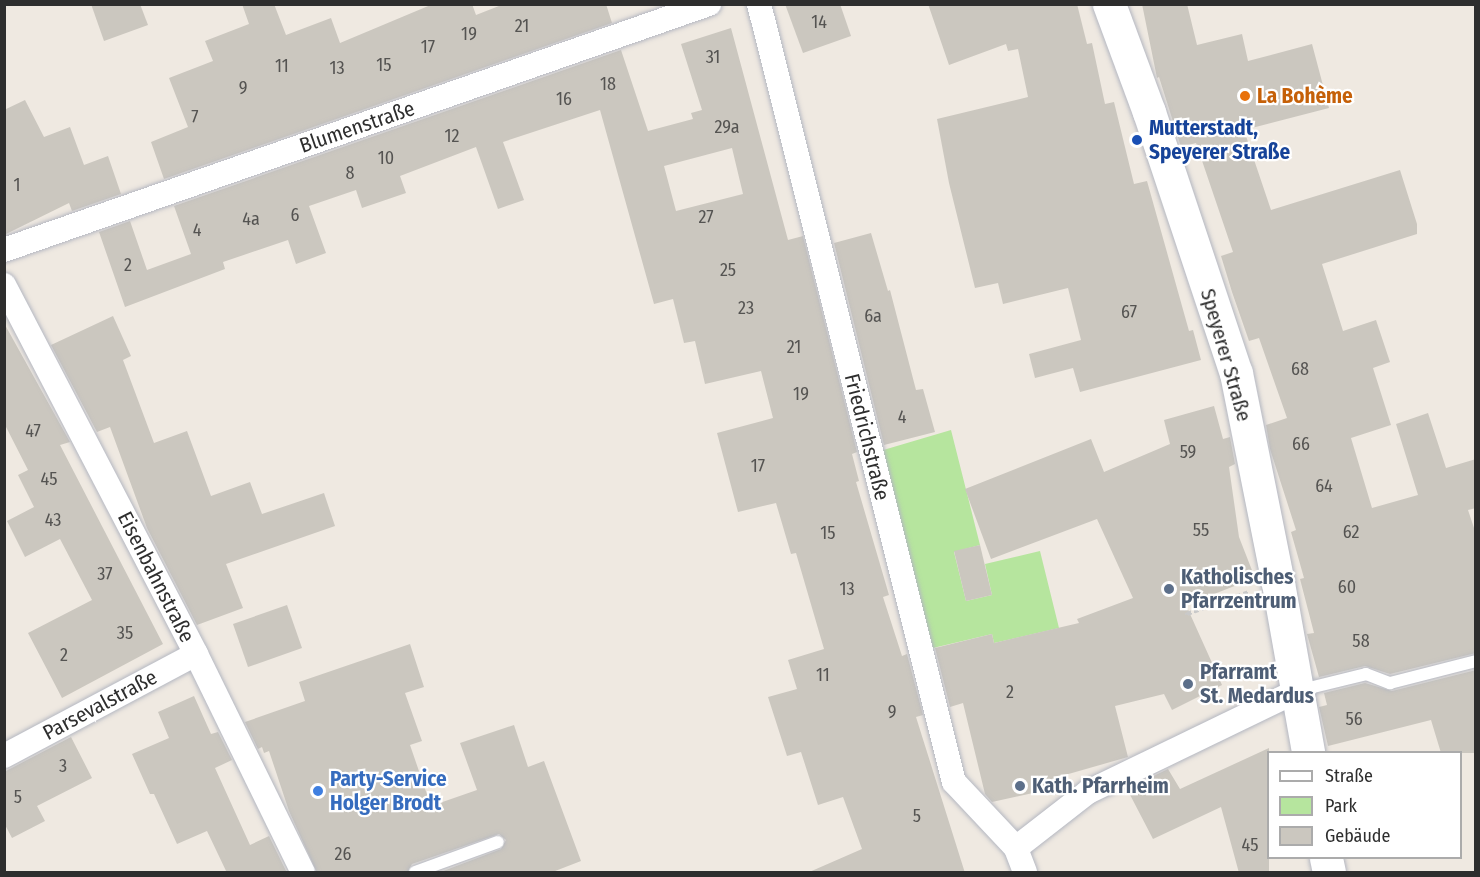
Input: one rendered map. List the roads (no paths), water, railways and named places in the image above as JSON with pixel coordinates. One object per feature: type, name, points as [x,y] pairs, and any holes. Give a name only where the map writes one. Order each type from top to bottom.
[{"type":"main road","name":"Speyerer Straße","points":[[1109,4],[1149,112],[1236,373],[1278,583],[1308,751]]},
{"type":"street","name":"Blumenstraße","points":[[4,250],[709,4]]},
{"type":"street","name":"Friedrichstraße","points":[[759,4],[954,782],[1016,848]]},
{"type":"street","name":"Eisenbahnstraße","points":[[4,285],[196,654],[303,873]]},
{"type":"street","name":"Parsevalstraße","points":[[4,756],[196,654]]},
{"type":"street","points":[[1025,873],[1016,848],[1088,792],[1297,691]]},
{"type":"lane","points":[[1297,691],[1366,674],[1390,683],[1476,661]]},
{"type":"lane","points":[[415,873],[498,842]]},
{"type":"place","name":"La Bohème","points":[[1245,96]]},
{"type":"place","name":"Mutterstadt, Speyerer Straße","points":[[1137,140]]},
{"type":"place","name":"Katholisches Pfarrzentrum","points":[[1169,589]]},
{"type":"place","name":"Pfarramt St. Medardus","points":[[1188,684]]},
{"type":"place","name":"Kath. Pfarrheim","points":[[1020,786]]},
{"type":"place","name":"Party-Service Holger Brodt","points":[[318,791]]}]
